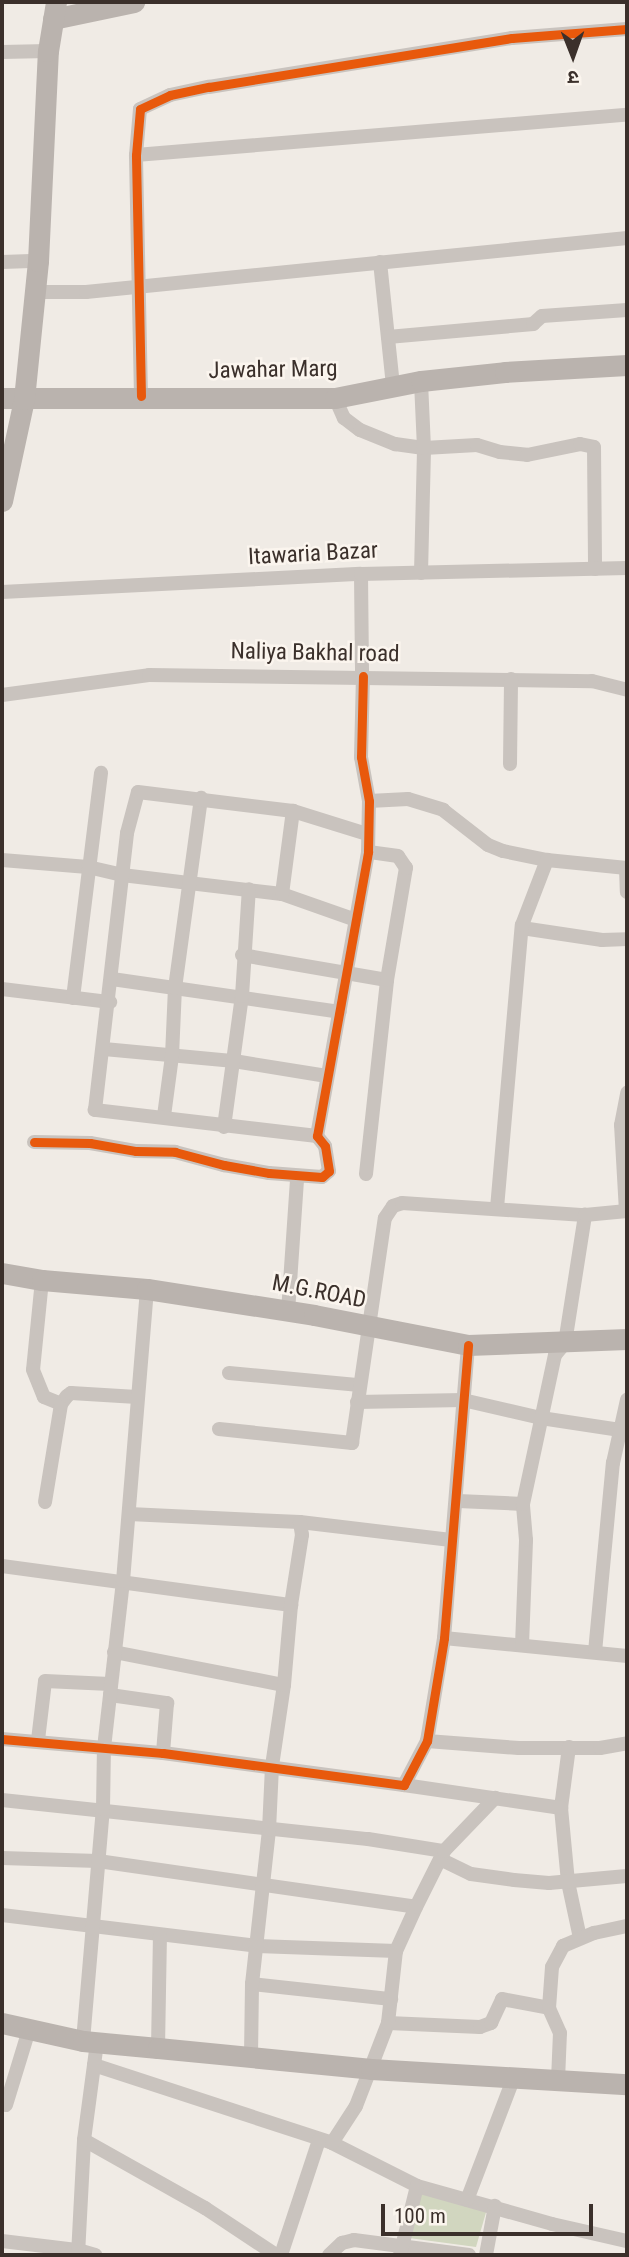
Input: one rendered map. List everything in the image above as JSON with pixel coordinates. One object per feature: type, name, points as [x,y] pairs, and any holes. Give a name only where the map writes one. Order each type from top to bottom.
[{"type":"main road","points":[[2,501],[24,399],[36,292],[48,51],[55,10],[134,2]]},
{"type":"main road","name":"Jawahar Marg","points":[[2,398],[335,398],[421,381],[505,372],[627,365]]},
{"type":"main road","name":"M.G.ROAD","points":[[2,1273],[41,1280],[147,1289],[468,1345],[627,1339]]},
{"type":"main road","points":[[2,2023],[90,2042],[371,2069],[627,2084]]},
{"type":"street","points":[[141,396],[136,155],[141,109],[170,95],[512,38],[627,29]]},
{"type":"street","points":[[2,52],[48,51]]},
{"type":"street","points":[[136,155],[627,115]]},
{"type":"street","points":[[36,292],[86,292],[627,237]]},
{"type":"street","points":[[2,261],[38,261]]},
{"type":"street","points":[[380,262],[393,385]]},
{"type":"street","points":[[388,337],[533,324],[542,316],[627,310]]},
{"type":"street","points":[[421,381],[424,448],[421,573]]},
{"type":"street","points":[[335,398],[344,418],[370,436],[424,448],[477,445],[500,452],[527,455],[579,444],[594,447],[595,569]]},
{"type":"street","name":"Itawaria Bazar","points":[[2,592],[360,574],[627,568]]},
{"type":"street","points":[[317,1136],[340,1013],[344,972],[368,852],[369,801],[361,757],[363,676],[360,574]]},
{"type":"street","name":"Naliya Bakhal road","points":[[2,695],[149,675],[592,681],[627,690]]},
{"type":"street","points":[[510,764],[511,680]]},
{"type":"street","points":[[73,998],[101,773]]},
{"type":"street","points":[[34,1142],[90,1143],[136,1151],[175,1152],[224,1166],[301,1176],[322,1177],[329,1171],[325,1146],[317,1136],[95,1110],[97,1076],[104,1049],[110,1002],[122,875],[138,792],[293,811],[368,834]]},
{"type":"street","points":[[164,1116],[172,1056],[175,988],[201,798]]},
{"type":"street","points":[[369,801],[408,799],[426,804],[449,814],[488,845],[503,851],[547,860],[626,868],[627,892]]},
{"type":"street","points":[[282,894],[293,811]]},
{"type":"street","points":[[366,1174],[387,980],[405,868],[398,856],[368,852]]},
{"type":"street","points":[[2,860],[88,867],[122,875],[282,894],[356,920]]},
{"type":"street","points":[[497,1208],[522,928],[547,860]]},
{"type":"street","points":[[224,1127],[242,996],[242,955],[248,889]]},
{"type":"street","points":[[522,928],[603,940],[627,939]]},
{"type":"street","points":[[242,955],[387,980]]},
{"type":"street","points":[[112,979],[242,996],[340,1013]]},
{"type":"street","points":[[2,989],[110,1002]]},
{"type":"street","points":[[104,1049],[234,1061],[327,1076]]},
{"type":"street","points":[[219,1429],[352,1443],[356,1402],[371,1328],[388,1211],[402,1203],[585,1215],[627,1211],[621,1125],[627,1093]]},
{"type":"street","points":[[288,1312],[297,1179],[301,1176]]},
{"type":"street","points":[[522,1645],[526,1539],[523,1504],[555,1355],[565,1343],[585,1215]]},
{"type":"street","points":[[41,1280],[33,1370],[44,1398],[61,1404]]},
{"type":"street","points":[[78,2253],[84,2140],[94,2065],[90,2042],[92,1929],[103,1810],[104,1748],[123,1581],[147,1289]]},
{"type":"street","points":[[404,1785],[427,1741],[444,1638],[468,1345]]},
{"type":"street","points":[[229,1373],[359,1384]]},
{"type":"street","points":[[44,1502],[61,1404],[71,1393],[137,1397]]},
{"type":"street","points":[[356,1402],[463,1400],[541,1419],[620,1430]]},
{"type":"street","points":[[595,1652],[620,1464],[620,1430],[627,1400]]},
{"type":"street","points":[[457,1501],[523,1504]]},
{"type":"street","points":[[129,1514],[300,1522],[451,1540]]},
{"type":"street","points":[[251,2056],[252,1984],[269,1830],[272,1766],[284,1685],[290,1605],[302,1535],[300,1522]]},
{"type":"street","points":[[2,1566],[290,1605]]},
{"type":"street","points":[[444,1638],[627,1656]]},
{"type":"street","points":[[114,1652],[284,1685]]},
{"type":"street","points":[[38,1740],[45,1681],[110,1690],[167,1703],[163,1753]]},
{"type":"street","points":[[2,1739],[38,1740],[272,1766],[561,1808]]},
{"type":"street","points":[[427,1741],[519,1748],[615,1747],[627,1743]]},
{"type":"street","points":[[569,1747],[561,1808],[568,1882],[580,1938]]},
{"type":"street","points":[[84,2140],[205,2208],[278,2255],[325,2142],[356,2106],[371,2069],[388,2023],[397,1951],[416,1907],[443,1856],[495,1798]]},
{"type":"street","points":[[2,1800],[368,1839],[443,1856],[471,1874],[514,1880],[568,1882],[627,1876]]},
{"type":"street","points":[[2,1858],[99,1861],[416,1907]]},
{"type":"street","points":[[2,1916],[92,1929],[257,1946],[397,1951]]},
{"type":"street","points":[[558,2080],[561,2033],[549,2008],[552,1967],[564,1946],[580,1938],[627,1926]]},
{"type":"street","points":[[158,2048],[160,1936]]},
{"type":"street","points":[[252,1984],[391,1998]]},
{"type":"street","points":[[388,2023],[480,2027],[491,2023],[502,1999],[549,2008]]},
{"type":"street","points":[[6,2105],[29,2030]]},
{"type":"street","points":[[94,2065],[325,2142],[417,2186],[552,2224],[627,2241]]},
{"type":"street","points":[[467,2200],[514,2077]]},
{"type":"street","points":[[401,2252],[417,2186]]},
{"type":"street","points":[[486,2255],[495,2206]]},
{"type":"street","points":[[329,2255],[342,2243],[355,2239],[401,2252],[469,2255]]},
{"type":"street","points":[[2,2241],[95,2255]]},
{"type":"green space","points":[[422,2189],[487,2209],[476,2247],[409,2238]]},
{"type":"cycle path","points":[[141,396],[136,155],[140,109],[170,95],[209,87],[512,38],[627,29]]},
{"type":"cycle path","points":[[34,1142],[90,1143],[136,1151],[175,1152],[269,1173],[322,1177],[329,1171],[325,1146],[317,1136],[368,852],[369,801],[361,757],[363,676]]},
{"type":"cycle path","points":[[2,1739],[163,1753],[404,1785],[427,1741],[444,1638],[468,1345]]}]
